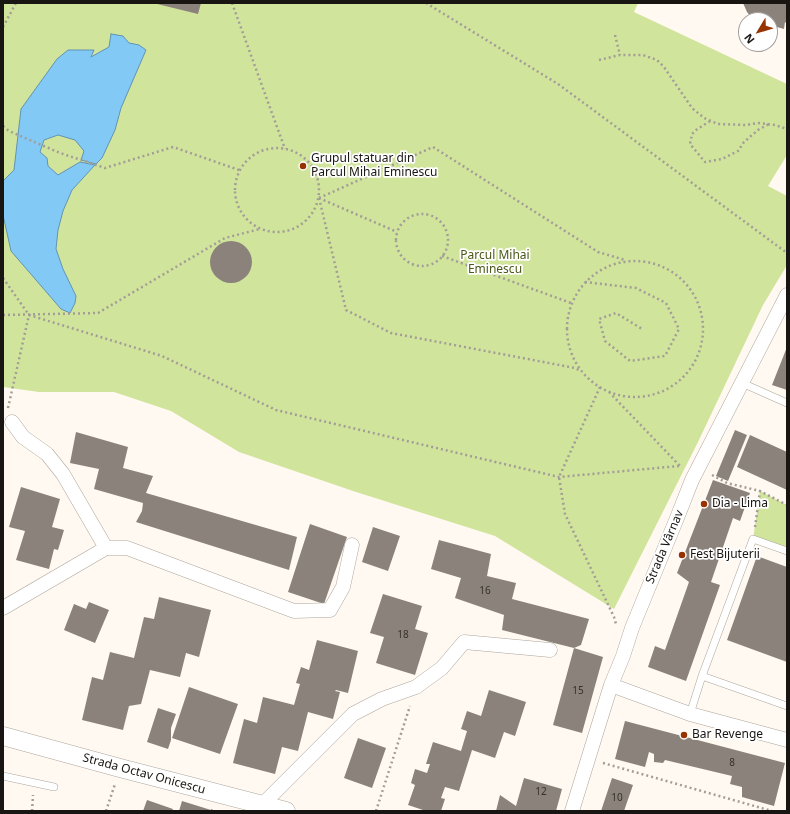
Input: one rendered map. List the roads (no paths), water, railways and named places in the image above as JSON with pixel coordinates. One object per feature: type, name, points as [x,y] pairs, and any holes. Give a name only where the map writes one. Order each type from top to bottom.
[{"type":"street","name":"Strada Vârnav","points":[[572,811],[611,685],[643,598],[692,480],[787,295]]},
{"type":"street","points":[[12,422],[23,437],[47,454],[63,474],[106,548]]},
{"type":"street","points":[[3,608],[106,548],[127,548],[294,612],[330,610],[343,587],[352,544]]},
{"type":"street","points":[[262,805],[353,714],[382,699],[416,687],[442,668],[464,642],[550,650]]},
{"type":"street","points":[[611,685],[690,714],[787,740]]},
{"type":"street","name":"Strada Octav Onicescu","points":[[3,736],[286,811]]},
{"type":"lane","points":[[742,384],[787,403]]},
{"type":"lane","points":[[690,714],[702,676],[753,539],[787,550]]},
{"type":"lane","points":[[702,676],[787,706]]},
{"type":"lane","points":[[3,776],[54,787]]},
{"type":"water","points":[[111,34],[123,36],[129,43],[139,45],[146,50],[121,108],[115,130],[102,158],[96,164],[81,160],[84,151],[75,140],[58,135],[44,140],[40,152],[47,158],[48,166],[58,175],[80,162],[95,165],[72,190],[63,211],[58,230],[56,249],[63,269],[76,296],[75,303],[70,313],[61,309],[11,251],[3,215],[3,181],[14,170],[21,109],[57,59],[68,50],[94,50],[91,57],[109,47]]},
{"type":"place","name":"Grupul statuar din Parcul Mihai Eminescu","points":[[303,166]]},
{"type":"place","name":"Dia - Lima","points":[[704,504]]},
{"type":"place","name":"Fest Bijuterii","points":[[682,555]]},
{"type":"place","name":"Bar Revenge","points":[[684,735]]},
{"type":"park label","name":"Parcul Mihai Eminescu","points":[[495,263]]}]
